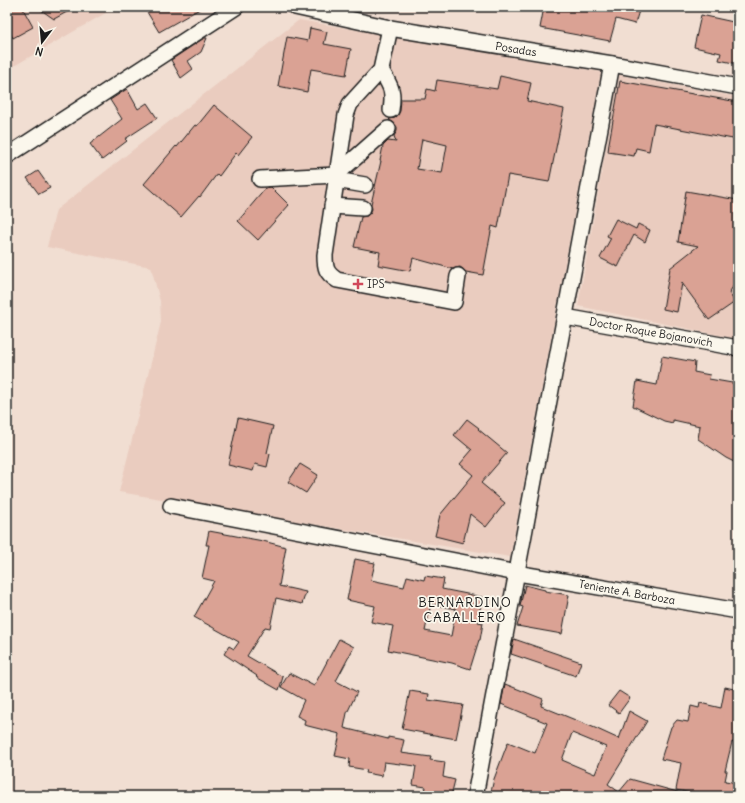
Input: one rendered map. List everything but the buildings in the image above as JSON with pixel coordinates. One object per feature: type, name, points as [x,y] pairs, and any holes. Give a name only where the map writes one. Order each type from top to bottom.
[{"type":"street","points":[[7,156],[236,7]]},
{"type":"street","name":"Posadas","points":[[295,7],[390,28],[612,64],[738,88]]},
{"type":"street","points":[[390,28],[381,70],[350,104],[346,115],[325,255],[325,266],[329,275],[337,280],[454,302],[458,276]]},
{"type":"street","points":[[475,796],[612,64]]},
{"type":"street","points":[[381,70],[392,91],[393,101],[391,110]]},
{"type":"street","points":[[336,178],[388,128]]},
{"type":"street","points":[[260,179],[336,178],[365,185]]},
{"type":"street","points":[[332,206],[363,208]]},
{"type":"street","name":"Doctor Roque Bojanovich","points":[[565,316],[738,348]]},
{"type":"street","name":"Teniente A. Barboza","points":[[171,506],[517,574],[738,611]]},
{"type":"shaded area","points":[[7,7],[116,7],[7,70]]},
{"type":"shaded area","name":"IPS","points":[[299,20],[601,72],[510,557],[119,492],[161,322],[160,301],[151,267],[47,247],[56,210]]},
{"type":"shaded area","points":[[619,75],[738,97],[738,339],[578,306]]},
{"type":"place","name":"IPS","points":[[358,284]]},
{"type":"district","name":"BERNARDINO CABALLERO","points":[[465,610]]}]
